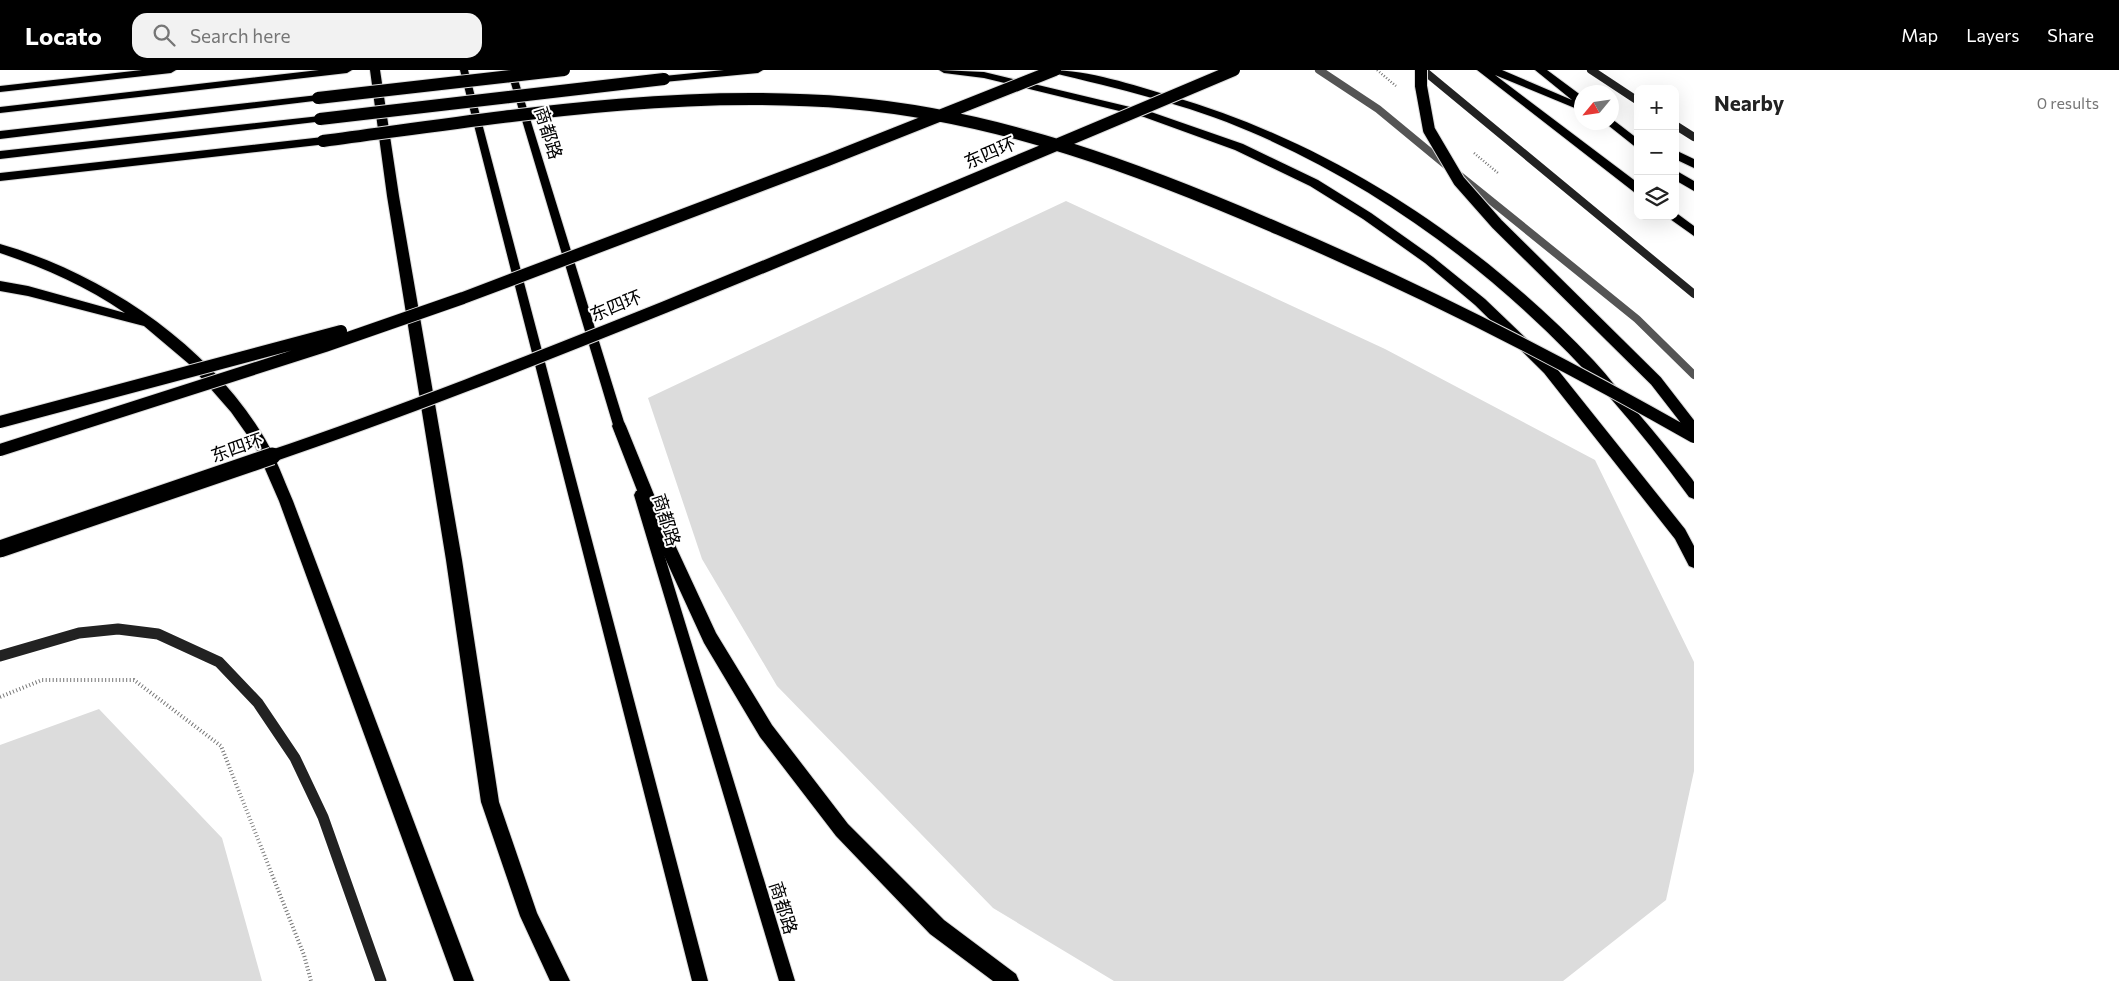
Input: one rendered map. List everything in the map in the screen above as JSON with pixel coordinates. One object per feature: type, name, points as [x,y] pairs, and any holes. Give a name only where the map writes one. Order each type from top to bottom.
[{"type":"highway","points":[[0,89],[171,70]]},
{"type":"highway","points":[[0,110],[347,70]]},
{"type":"highway","points":[[375,70],[393,196],[454,560],[490,802],[529,916],[560,981]]},
{"type":"highway","points":[[0,135],[564,70]]},
{"type":"highway","points":[[0,155],[664,79],[758,70]]},
{"type":"highway","points":[[944,70],[984,75],[1146,114],[1239,147],[1314,184],[1368,216],[1429,260],[1480,302],[1549,369],[1680,534],[1694,560]]},
{"type":"highway","points":[[0,450],[325,346],[463,298],[828,160],[1054,70],[1157,95],[1254,129],[1334,167],[1390,201],[1455,245],[1504,284],[1578,353],[1677,469],[1694,493]]},
{"type":"highway","name":"东四环","points":[[0,549],[349,430],[498,374],[881,220],[1234,70]]},
{"type":"highway","points":[[1422,70],[1421,86],[1429,130],[1459,181],[1497,224],[1656,381],[1694,430]]},
{"type":"highway","points":[[1482,70],[1634,186]]},
{"type":"highway","points":[[1493,70],[1574,105]]},
{"type":"highway","points":[[1540,70],[1574,96]]},
{"type":"highway","points":[[0,177],[323,141],[568,110],[689,100],[849,103],[934,114],[1027,136],[1085,153],[1174,185],[1324,248],[1453,309],[1636,404],[1694,437]]},
{"type":"highway","points":[[1619,127],[1634,134]]},
{"type":"highway","points":[[1619,130],[1634,142]]},
{"type":"highway","points":[[1679,156],[1694,164]]},
{"type":"highway","points":[[1676,175],[1694,187]]},
{"type":"highway","points":[[1679,220],[1694,232]]},
{"type":"highway","points":[[0,248],[60,270],[141,316],[180,346],[218,384],[257,437],[289,510],[464,981]]},
{"type":"highway","points":[[0,286],[28,291],[151,325]]},
{"type":"highway","points":[[0,422],[463,298]]},
{"type":"highway","points":[[619,426],[662,534],[710,638],[766,731],[849,836],[937,927],[1009,981]]},
{"type":"main road","points":[[464,70],[700,981]]},
{"type":"main road","name":"商都路","points":[[511,70],[787,981]]},
{"type":"main road","points":[[1422,70],[1694,294]]},
{"type":"main road","points":[[1590,70],[1634,98]]},
{"type":"main road","points":[[1679,128],[1694,137]]},
{"type":"main road","points":[[0,656],[79,633],[118,629],[158,634],[219,662],[258,703],[296,758],[323,816],[381,981]]},
{"type":"street","points":[[1319,70],[1378,109],[1401,127],[1637,319],[1694,375]]},
{"type":"path","points":[[0,697],[42,680],[134,680],[221,746],[304,955],[311,981]]},
{"type":"shaded area","points":[[1066,201],[1385,349],[1595,460],[1694,662],[1694,771],[1666,900],[1563,981],[1114,981],[993,908],[777,686],[702,559],[648,398]]},
{"type":"shaded area","points":[[99,709],[222,838],[262,981],[0,981],[0,745]]}]
